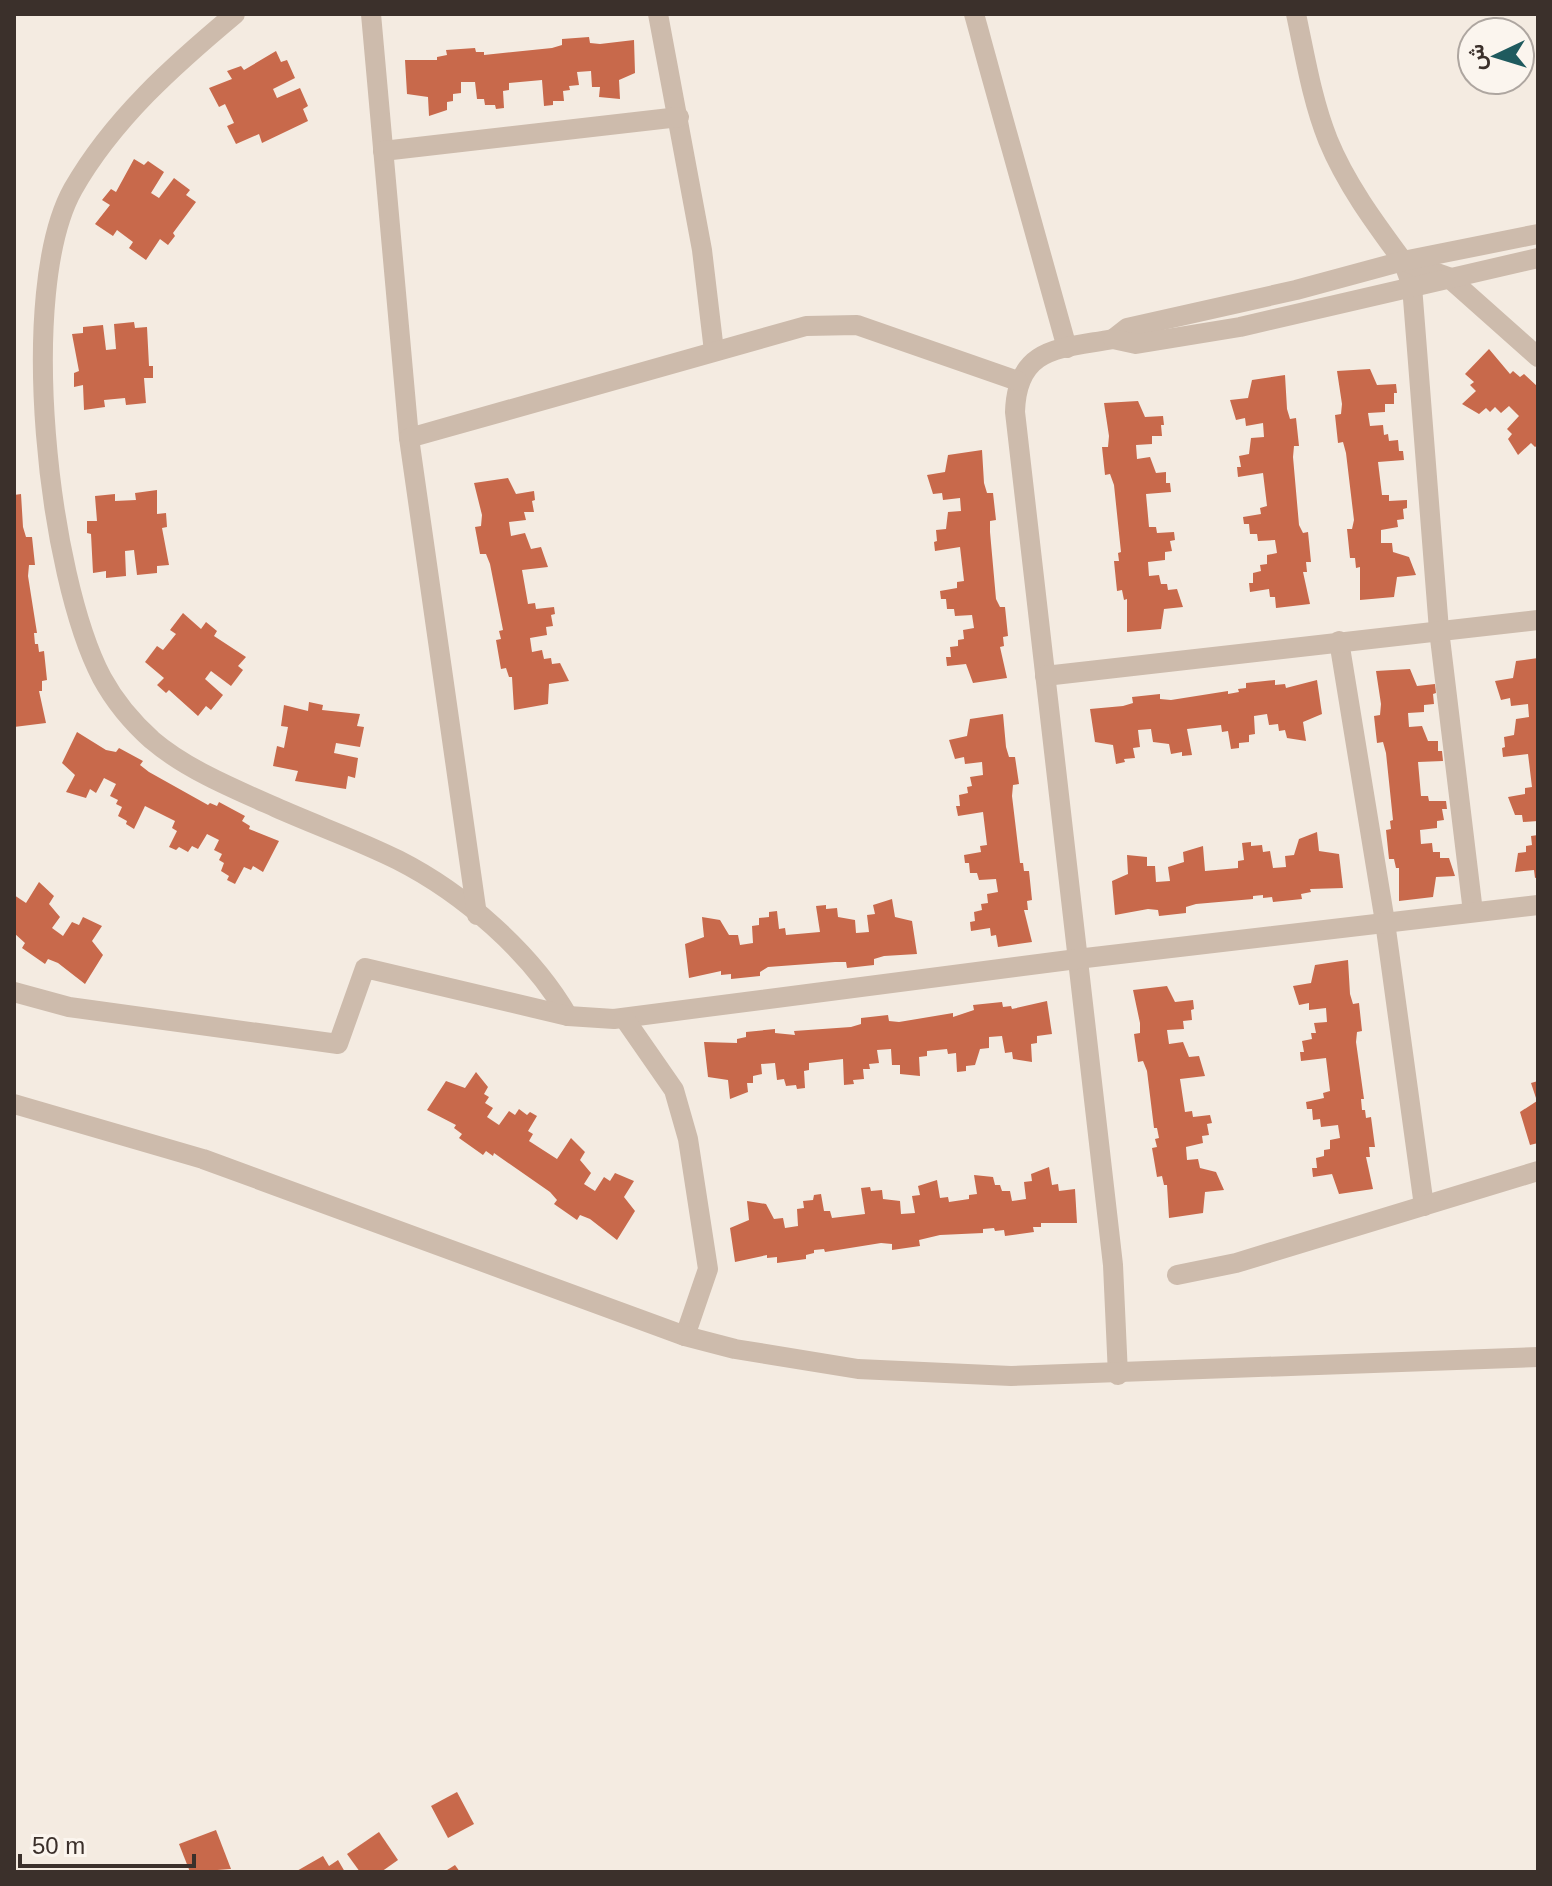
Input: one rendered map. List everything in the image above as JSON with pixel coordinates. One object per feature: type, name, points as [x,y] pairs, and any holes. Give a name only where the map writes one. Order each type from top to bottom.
[{"type":"street","points":[[235,14],[147,91],[110,136],[72,191],[52,244],[43,299],[44,378],[54,499],[64,565],[80,627],[102,679],[121,706],[152,740],[186,763],[249,796],[397,859],[435,882],[477,915],[548,983],[568,1016]]},
{"type":"street","points":[[371,14],[409,438],[477,915]]},
{"type":"street","points":[[658,14],[702,250],[714,351]]},
{"type":"street","points":[[974,14],[1067,348]]},
{"type":"street","points":[[1296,14],[1316,107],[1329,143],[1362,203],[1403,261],[1412,286],[1439,630],[1473,912]]},
{"type":"street","points":[[383,151],[679,117]]},
{"type":"street","points":[[1113,339],[1127,328],[1265,298],[1403,261],[1538,234]]},
{"type":"street","points":[[1118,1375],[1113,1265],[1015,412],[1018,381],[1035,361],[1067,348],[1113,339],[1136,344],[1240,327],[1538,258]]},
{"type":"street","points":[[1403,261],[1448,277],[1538,357]]},
{"type":"street","points":[[409,438],[806,326],[857,325],[1018,381]]},
{"type":"street","points":[[1045,676],[1538,620]]},
{"type":"street","points":[[1339,641],[1385,922],[1424,1206]]},
{"type":"street","points":[[14,992],[69,1007],[338,1044],[365,968],[587,1020],[624,1018],[1077,959],[1538,905]]},
{"type":"street","points":[[624,1018],[674,1090],[688,1139],[708,1269],[685,1336]]},
{"type":"street","points":[[14,1104],[178,1151],[685,1336],[789,1360],[942,1375],[1118,1375],[1538,1357]]},
{"type":"street","points":[[1177,1275],[1236,1263],[1538,1171]]},
{"type":"building","points":[[589,37],[590,43],[600,44],[634,40],[635,73],[619,80],[620,99],[599,97],[600,87],[592,87],[591,71],[577,72],[579,85],[569,86],[570,90],[563,91],[564,101],[553,101],[553,105],[544,106],[542,80],[509,83],[509,90],[503,91],[504,108],[496,109],[495,105],[485,105],[484,99],[477,99],[475,82],[461,82],[461,93],[453,94],[453,101],[447,102],[447,110],[429,116],[428,97],[407,94],[405,60],[437,60],[437,57],[447,55],[446,50],[475,48],[476,52],[484,52],[484,55],[552,48],[562,45],[562,39]]},
{"type":"building","points":[[276,51],[281,62],[287,60],[295,78],[273,89],[277,98],[300,88],[308,106],[303,109],[308,121],[262,143],[259,134],[236,144],[227,126],[234,123],[225,104],[219,107],[209,88],[232,79],[227,71],[241,66],[244,70]]},
{"type":"building","points":[[134,159],[144,165],[148,161],[164,172],[151,193],[159,198],[174,178],[190,190],[186,195],[196,202],[168,245],[160,239],[146,260],[129,248],[133,242],[117,230],[113,236],[95,224],[110,205],[102,200],[111,189],[116,192]]},
{"type":"building","points":[[134,322],[135,328],[147,327],[149,366],[153,366],[153,378],[144,378],[146,403],[126,405],[125,398],[104,400],[105,407],[84,410],[83,385],[74,387],[74,373],[79,371],[72,334],[83,333],[83,327],[103,325],[106,350],[116,349],[114,324]]},
{"type":"building","points":[[1489,349],[1510,374],[1513,371],[1520,377],[1524,374],[1538,387],[1538,445],[1535,447],[1531,443],[1518,455],[1508,439],[1512,434],[1507,429],[1519,416],[1509,406],[1501,413],[1495,407],[1490,412],[1486,408],[1479,414],[1462,404],[1476,391],[1470,385],[1474,382],[1465,374]]},
{"type":"building","points":[[1370,369],[1377,385],[1396,384],[1397,393],[1394,393],[1394,404],[1385,404],[1385,412],[1368,413],[1370,426],[1383,425],[1384,435],[1388,434],[1389,441],[1398,440],[1404,460],[1378,462],[1382,495],[1389,495],[1389,501],[1407,500],[1407,508],[1403,509],[1404,519],[1397,520],[1398,527],[1381,530],[1381,543],[1392,543],[1393,552],[1409,557],[1416,575],[1397,577],[1394,597],[1360,600],[1360,567],[1356,568],[1355,558],[1350,558],[1347,529],[1352,529],[1354,520],[1346,453],[1343,442],[1338,443],[1335,415],[1341,414],[1342,404],[1337,371]]},
{"type":"building","points":[[1285,375],[1287,409],[1290,419],[1296,418],[1299,446],[1294,446],[1293,457],[1299,525],[1303,533],[1308,532],[1311,562],[1306,562],[1307,572],[1303,572],[1310,604],[1276,608],[1275,597],[1270,597],[1269,589],[1250,592],[1249,583],[1253,583],[1253,573],[1261,571],[1260,565],[1267,564],[1267,555],[1277,553],[1275,540],[1258,541],[1257,534],[1250,534],[1249,524],[1244,524],[1243,517],[1261,514],[1260,508],[1267,506],[1263,473],[1238,477],[1237,467],[1241,467],[1239,456],[1249,454],[1251,438],[1264,437],[1263,423],[1246,426],[1245,418],[1236,420],[1230,400],[1248,398],[1252,380]]},
{"type":"building","points":[[1138,401],[1145,417],[1163,416],[1164,425],[1161,425],[1162,436],[1152,436],[1152,444],[1136,445],[1137,459],[1150,457],[1156,473],[1166,472],[1166,483],[1170,483],[1171,492],[1146,494],[1149,527],[1156,527],[1157,533],[1174,532],[1175,540],[1170,541],[1172,551],[1165,552],[1165,560],[1148,562],[1149,576],[1159,575],[1161,584],[1167,584],[1168,590],[1177,589],[1183,607],[1164,609],[1161,629],[1127,632],[1127,599],[1124,600],[1122,590],[1117,591],[1114,561],[1119,561],[1118,553],[1121,552],[1114,485],[1110,474],[1105,475],[1102,447],[1108,447],[1109,436],[1104,403]]},
{"type":"building","points":[[982,450],[984,483],[987,493],[993,493],[996,520],[990,521],[990,532],[996,599],[1000,607],[1005,607],[1008,636],[1003,637],[1004,646],[1000,647],[1007,678],[973,683],[966,664],[947,666],[946,657],[951,657],[950,647],[958,646],[958,640],[964,639],[963,630],[974,628],[972,615],[955,616],[954,609],[947,609],[946,599],[941,599],[940,591],[957,588],[957,582],[964,581],[960,547],[935,551],[934,542],[937,541],[936,530],[946,529],[948,512],[961,511],[960,498],[943,500],[942,493],[933,494],[927,475],[945,472],[948,455]]},
{"type":"building","points":[[508,478],[516,494],[534,491],[535,500],[532,501],[534,512],[524,512],[526,520],[509,522],[511,536],[525,533],[531,549],[541,547],[548,567],[522,570],[528,604],[535,603],[536,609],[554,607],[555,614],[551,615],[553,626],[546,627],[547,635],[530,638],[532,652],[542,650],[544,659],[551,658],[552,664],[560,663],[569,681],[549,684],[548,704],[514,710],[512,677],[509,677],[506,668],[501,669],[496,640],[501,639],[499,631],[503,630],[490,564],[486,554],[480,554],[475,527],[481,526],[482,515],[474,483]]},
{"type":"building","points":[[157,490],[157,514],[166,513],[167,527],[162,528],[169,565],[157,566],[157,573],[137,575],[134,550],[125,551],[126,576],[106,578],[106,571],[93,573],[91,534],[87,533],[87,521],[97,521],[95,496],[115,494],[115,501],[136,500],[135,493]]},
{"type":"building","points":[[21,494],[23,527],[26,537],[32,537],[35,565],[29,565],[28,576],[37,633],[34,633],[35,644],[38,644],[39,652],[44,651],[47,680],[42,681],[42,691],[39,691],[46,723],[14,727],[14,495]]},
{"type":"building","points":[[183,613],[201,629],[206,622],[217,631],[214,636],[246,657],[238,666],[243,670],[231,686],[211,671],[205,679],[223,695],[211,710],[206,706],[198,716],[169,690],[166,693],[157,685],[164,678],[145,662],[157,646],[163,650],[176,634],[170,630]]},
{"type":"building","points":[[1538,658],[1538,821],[1523,822],[1522,815],[1515,815],[1508,797],[1525,794],[1525,788],[1532,787],[1528,754],[1503,757],[1502,748],[1505,747],[1504,737],[1514,735],[1516,719],[1529,717],[1528,704],[1511,706],[1510,698],[1501,700],[1495,681],[1513,678],[1516,661]]},
{"type":"building","points":[[1410,669],[1417,686],[1435,684],[1436,693],[1433,694],[1434,704],[1424,705],[1424,712],[1408,713],[1409,727],[1422,726],[1428,741],[1438,741],[1438,751],[1442,751],[1443,761],[1418,762],[1421,796],[1428,796],[1429,801],[1446,801],[1447,809],[1442,809],[1444,820],[1437,821],[1437,828],[1420,830],[1421,844],[1432,843],[1433,852],[1440,852],[1440,858],[1449,858],[1455,876],[1436,877],[1433,897],[1399,901],[1399,868],[1396,868],[1394,859],[1389,859],[1386,830],[1391,829],[1390,821],[1393,820],[1386,753],[1383,742],[1377,743],[1374,716],[1380,715],[1381,704],[1376,671]]},
{"type":"building","points":[[1275,680],[1275,685],[1285,684],[1286,688],[1317,680],[1322,714],[1303,722],[1306,741],[1287,738],[1285,730],[1279,731],[1278,724],[1269,725],[1267,714],[1254,716],[1255,734],[1249,735],[1249,742],[1239,743],[1239,748],[1231,749],[1228,731],[1222,732],[1221,725],[1187,729],[1192,755],[1182,756],[1182,752],[1171,754],[1169,744],[1153,742],[1151,729],[1138,730],[1140,747],[1133,748],[1135,758],[1124,759],[1125,762],[1116,764],[1113,745],[1095,742],[1090,709],[1123,706],[1133,703],[1132,697],[1160,694],[1160,699],[1171,700],[1228,691],[1228,694],[1246,688],[1246,683]]},
{"type":"building","points":[[309,702],[323,705],[322,710],[360,714],[357,726],[364,727],[360,747],[336,743],[334,753],[358,758],[355,778],[348,776],[346,789],[295,781],[298,771],[273,766],[277,746],[284,748],[288,727],[281,726],[284,705],[308,711]]},
{"type":"building","points":[[1003,714],[1006,747],[1009,757],[1015,757],[1019,784],[1013,785],[1012,796],[1020,863],[1023,863],[1024,871],[1029,871],[1032,900],[1027,901],[1028,910],[1024,910],[1032,942],[998,947],[996,935],[991,936],[990,928],[971,931],[970,922],[975,921],[974,912],[982,910],[981,904],[988,903],[987,894],[998,892],[996,879],[979,880],[977,873],[970,873],[969,863],[965,863],[964,855],[981,852],[980,846],[987,845],[983,812],[958,816],[956,806],[960,806],[959,795],[968,793],[967,787],[972,786],[970,777],[983,775],[982,762],[965,764],[964,757],[955,759],[949,740],[967,736],[970,719]]},
{"type":"building","points":[[77,732],[106,750],[116,752],[119,748],[143,761],[140,765],[149,772],[208,805],[217,806],[219,802],[245,816],[242,821],[250,826],[249,829],[279,841],[263,872],[253,866],[251,870],[244,867],[235,884],[227,880],[229,876],[221,871],[224,863],[219,860],[222,854],[214,850],[219,840],[207,834],[198,849],[192,846],[188,852],[179,847],[176,850],[169,847],[177,831],[172,828],[175,821],[145,806],[134,829],[118,816],[122,807],[116,804],[118,800],[110,796],[116,784],[104,778],[96,793],[90,789],[86,798],[66,792],[75,775],[62,763]]},
{"type":"building","points":[[1317,832],[1319,851],[1339,854],[1343,888],[1310,889],[1311,892],[1301,894],[1302,899],[1273,902],[1272,897],[1263,898],[1263,895],[1253,896],[1253,899],[1196,904],[1186,907],[1186,913],[1159,916],[1158,910],[1148,909],[1115,915],[1112,881],[1128,874],[1127,855],[1147,857],[1147,866],[1155,866],[1156,882],[1170,881],[1168,867],[1184,862],[1183,852],[1203,846],[1205,871],[1238,868],[1238,861],[1244,860],[1242,843],[1251,842],[1251,846],[1262,845],[1263,852],[1270,851],[1273,868],[1286,867],[1285,856],[1294,855],[1299,839]]},
{"type":"building","points":[[1538,835],[1538,877],[1535,878],[1534,870],[1515,872],[1518,853],[1526,852],[1526,846],[1532,845],[1531,836]]},
{"type":"building","points":[[39,882],[54,896],[49,904],[60,917],[52,928],[63,936],[72,922],[79,925],[83,917],[102,926],[92,941],[103,955],[85,984],[58,963],[48,959],[45,964],[22,948],[25,943],[14,933],[14,895],[26,903]]},
{"type":"building","points":[[892,899],[895,917],[912,921],[917,954],[884,956],[874,959],[874,965],[847,968],[846,962],[835,962],[768,967],[760,972],[760,976],[731,979],[731,974],[721,975],[721,971],[689,978],[685,944],[704,937],[702,917],[720,920],[729,935],[738,935],[740,945],[753,943],[752,926],[759,925],[759,918],[769,917],[769,912],[777,911],[779,929],[785,928],[786,935],[820,932],[816,906],[837,908],[838,917],[855,920],[856,933],[869,932],[867,915],[875,914],[873,905]]},
{"type":"building","points":[[1348,960],[1350,994],[1353,1004],[1359,1003],[1362,1031],[1357,1032],[1356,1042],[1364,1099],[1361,1099],[1362,1110],[1365,1110],[1366,1118],[1371,1117],[1375,1147],[1369,1147],[1370,1157],[1366,1157],[1373,1189],[1339,1194],[1332,1174],[1313,1177],[1312,1168],[1317,1168],[1316,1158],[1324,1156],[1324,1150],[1330,1149],[1330,1140],[1340,1138],[1338,1125],[1321,1127],[1320,1119],[1313,1120],[1312,1109],[1307,1109],[1306,1102],[1324,1098],[1323,1093],[1330,1091],[1326,1058],[1301,1061],[1300,1052],[1304,1052],[1302,1041],[1312,1039],[1311,1033],[1316,1033],[1314,1023],[1327,1022],[1326,1008],[1309,1010],[1309,1003],[1299,1005],[1293,986],[1311,983],[1315,965]]},
{"type":"building","points":[[1167,986],[1175,1002],[1193,1000],[1194,1009],[1191,1010],[1192,1020],[1183,1021],[1184,1029],[1167,1030],[1169,1044],[1183,1042],[1189,1057],[1199,1056],[1205,1076],[1180,1079],[1185,1112],[1192,1111],[1193,1117],[1210,1115],[1212,1123],[1207,1124],[1209,1135],[1202,1136],[1203,1143],[1186,1147],[1187,1160],[1198,1159],[1200,1168],[1216,1172],[1224,1190],[1205,1192],[1203,1213],[1169,1218],[1167,1185],[1164,1185],[1162,1176],[1157,1177],[1152,1148],[1157,1147],[1155,1139],[1159,1138],[1157,1128],[1154,1128],[1147,1071],[1143,1061],[1138,1062],[1134,1034],[1140,1033],[1140,1023],[1133,990]]},
{"type":"building","points":[[1047,1001],[1052,1034],[1037,1036],[1037,1043],[1031,1044],[1032,1062],[1013,1059],[1012,1052],[1005,1053],[1002,1036],[989,1037],[989,1048],[980,1049],[975,1065],[966,1066],[966,1071],[957,1072],[956,1053],[948,1054],[947,1049],[927,1051],[927,1056],[919,1057],[920,1076],[900,1074],[900,1065],[892,1065],[891,1049],[877,1050],[879,1063],[869,1064],[870,1069],[863,1069],[864,1079],[853,1080],[854,1084],[844,1085],[843,1059],[809,1063],[809,1070],[804,1071],[805,1088],[797,1089],[796,1085],[786,1086],[784,1079],[777,1080],[775,1063],[761,1064],[762,1074],[753,1076],[753,1083],[747,1083],[748,1092],[730,1099],[728,1080],[708,1077],[704,1042],[737,1043],[737,1039],[746,1037],[746,1032],[775,1029],[775,1033],[795,1035],[794,1031],[851,1027],[861,1024],[861,1018],[888,1015],[889,1021],[899,1022],[953,1013],[953,1017],[974,1010],[973,1005],[1002,1002],[1003,1007],[1011,1006],[1012,1009]]},
{"type":"building","points":[[476,1072],[488,1087],[484,1094],[489,1097],[485,1103],[493,1108],[487,1117],[499,1125],[509,1111],[515,1115],[519,1109],[527,1115],[530,1112],[537,1116],[528,1131],[533,1134],[529,1141],[557,1159],[571,1138],[585,1152],[580,1160],[591,1173],[584,1184],[595,1191],[604,1177],[610,1181],[615,1173],[634,1181],[624,1197],[635,1211],[617,1240],[590,1219],[580,1215],[577,1220],[554,1204],[557,1200],[550,1192],[494,1153],[493,1156],[486,1151],[483,1155],[459,1138],[462,1134],[454,1128],[456,1125],[427,1110],[446,1081],[465,1088]]},
{"type":"building","points":[[1538,1081],[1538,1143],[1530,1145],[1520,1112],[1537,1101],[1531,1083]]},
{"type":"building","points":[[1049,1167],[1052,1185],[1058,1184],[1059,1191],[1075,1189],[1077,1223],[1041,1223],[1041,1227],[1033,1227],[1034,1232],[1005,1236],[1004,1230],[995,1231],[994,1228],[983,1229],[983,1233],[940,1235],[919,1240],[920,1246],[892,1250],[892,1244],[881,1243],[825,1252],[824,1249],[814,1250],[814,1253],[806,1255],[806,1259],[777,1263],[777,1257],[767,1258],[767,1255],[735,1262],[730,1228],[749,1220],[747,1201],[766,1204],[774,1219],[783,1218],[785,1228],[798,1226],[797,1209],[804,1208],[803,1201],[813,1200],[814,1195],[821,1194],[824,1211],[830,1211],[832,1218],[865,1214],[861,1188],[882,1190],[883,1199],[900,1201],[901,1214],[915,1213],[912,1196],[920,1195],[918,1186],[937,1180],[940,1198],[948,1197],[949,1202],[969,1199],[969,1195],[977,1194],[974,1175],[993,1177],[995,1185],[1000,1185],[1002,1191],[1010,1191],[1012,1201],[1026,1199],[1024,1182],[1032,1181],[1031,1174]]},
{"type":"building","points":[[457,1792],[474,1824],[448,1838],[431,1806]]},
{"type":"building","points":[[216,1830],[231,1869],[190,1872],[179,1844]]},
{"type":"building","points":[[379,1832],[398,1860],[381,1872],[360,1872],[347,1854]]},
{"type":"building","points":[[323,1856],[329,1866],[338,1860],[345,1872],[295,1872]]},
{"type":"building","points":[[455,1865],[460,1872],[444,1872]]}]
